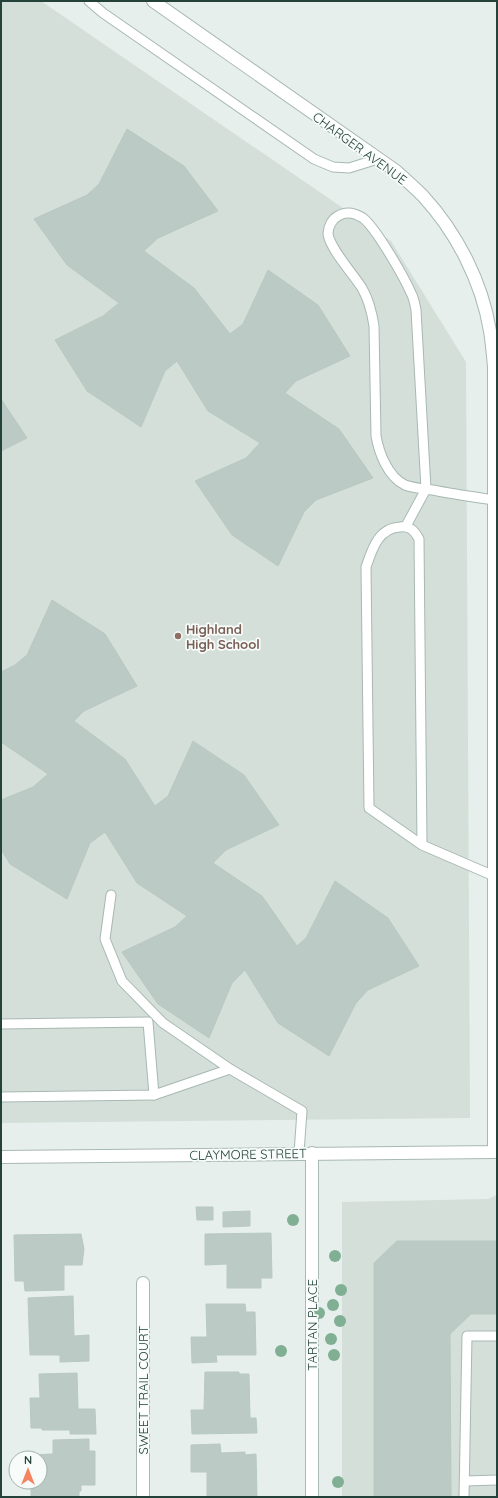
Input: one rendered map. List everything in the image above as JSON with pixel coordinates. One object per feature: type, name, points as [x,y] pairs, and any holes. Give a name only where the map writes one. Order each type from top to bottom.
[{"type":"street","name":"CHARGER AVENUE","points":[[153,1],[396,171],[423,196],[446,225],[467,261],[481,295],[490,331],[494,377],[494,1152]]},
{"type":"street","name":"CLAYMORE STREET","points":[[1,1157],[494,1152]]},
{"type":"street","name":"TARTAN PLACE","points":[[312,1154],[312,1497]]},
{"type":"street","name":"SWEET TRAIL COURT","points":[[144,1283],[144,1497]]},
{"type":"lane","points":[[89,1],[103,13],[314,159],[332,167],[349,168],[378,159]]},
{"type":"lane","points":[[406,526],[426,489],[416,310],[412,294],[400,271],[379,238],[364,219],[353,213],[344,213],[336,217],[330,224],[328,233],[331,244],[362,289],[371,309],[374,326],[376,436],[378,449],[384,462],[392,474],[405,485],[426,489],[494,500]]},
{"type":"lane","points":[[422,845],[419,539],[414,529],[406,526],[394,527],[381,533],[373,548],[366,567],[369,808],[422,845],[494,876]]},
{"type":"lane","points":[[111,895],[105,939],[122,981],[162,1023],[230,1069],[302,1111],[299,1154]]},
{"type":"lane","points":[[148,1022],[154,1094]]},
{"type":"lane","points":[[1,1024],[162,1023]]},
{"type":"lane","points":[[1,1097],[154,1094],[230,1069]]},
{"type":"lane","points":[[464,1497],[467,1336],[497,1336]]},
{"type":"lane","points":[[464,1481],[497,1480]]},
{"type":"shaded area","points":[[1,1],[41,1],[391,241],[466,362],[470,1118],[1,1123]]},
{"type":"shaded area","points":[[497,1195],[497,1497],[342,1497],[342,1202],[488,1199]]},
{"type":"building","points":[[127,129],[184,166],[218,211],[158,238],[144,251],[194,288],[230,334],[243,324],[268,270],[318,305],[350,356],[296,381],[285,393],[339,429],[373,478],[316,500],[304,512],[278,566],[232,535],[195,481],[246,458],[260,443],[208,411],[177,361],[165,371],[141,427],[87,391],[55,340],[103,316],[119,303],[67,265],[34,219],[87,195],[99,184]]},
{"type":"building","points":[[1,399],[27,438],[1,451]]},
{"type":"building","points":[[52,600],[105,634],[137,686],[84,711],[74,721],[125,759],[155,806],[168,796],[193,741],[244,775],[279,825],[226,850],[213,863],[262,896],[297,946],[306,938],[335,881],[388,918],[419,966],[368,990],[356,1003],[329,1056],[278,1023],[245,970],[232,983],[209,1038],[158,1004],[122,952],[175,927],[187,916],[137,883],[105,832],[90,843],[67,899],[10,864],[1,849],[1,800],[33,787],[48,774],[1,742],[1,672],[15,665],[27,655]]},
{"type":"building","points":[[196,1207],[213,1207],[213,1220],[197,1220]]},
{"type":"building","points":[[250,1211],[250,1226],[223,1227],[223,1212]]},
{"type":"building","points":[[271,1233],[272,1278],[261,1278],[261,1288],[227,1288],[227,1264],[205,1265],[205,1234]]},
{"type":"building","points":[[81,1234],[84,1249],[82,1265],[64,1265],[64,1290],[25,1291],[24,1281],[15,1281],[14,1235]]},
{"type":"building","points":[[397,1241],[497,1241],[497,1314],[471,1314],[450,1334],[451,1497],[374,1497],[374,1263]]},
{"type":"building","points":[[73,1296],[74,1336],[89,1335],[89,1361],[60,1362],[60,1355],[30,1355],[28,1298]]},
{"type":"building","points":[[206,1304],[245,1304],[246,1312],[255,1312],[256,1355],[216,1355],[217,1362],[192,1363],[191,1337],[207,1337]]},
{"type":"building","points":[[205,1372],[239,1372],[239,1374],[249,1374],[250,1418],[256,1418],[257,1433],[192,1434],[191,1410],[204,1410]]},
{"type":"building","points":[[77,1373],[78,1409],[95,1409],[96,1434],[70,1434],[70,1430],[42,1430],[42,1428],[31,1428],[30,1398],[40,1398],[39,1374]]},
{"type":"building","points":[[89,1439],[89,1451],[95,1451],[95,1485],[81,1485],[79,1497],[31,1497],[31,1490],[48,1490],[48,1454],[53,1454],[53,1440]]},
{"type":"building","points":[[220,1444],[221,1453],[245,1452],[245,1455],[256,1454],[257,1497],[207,1497],[207,1472],[191,1472],[191,1445]]},
{"type":"place","name":"Highland High School","points":[[178,636]]}]
